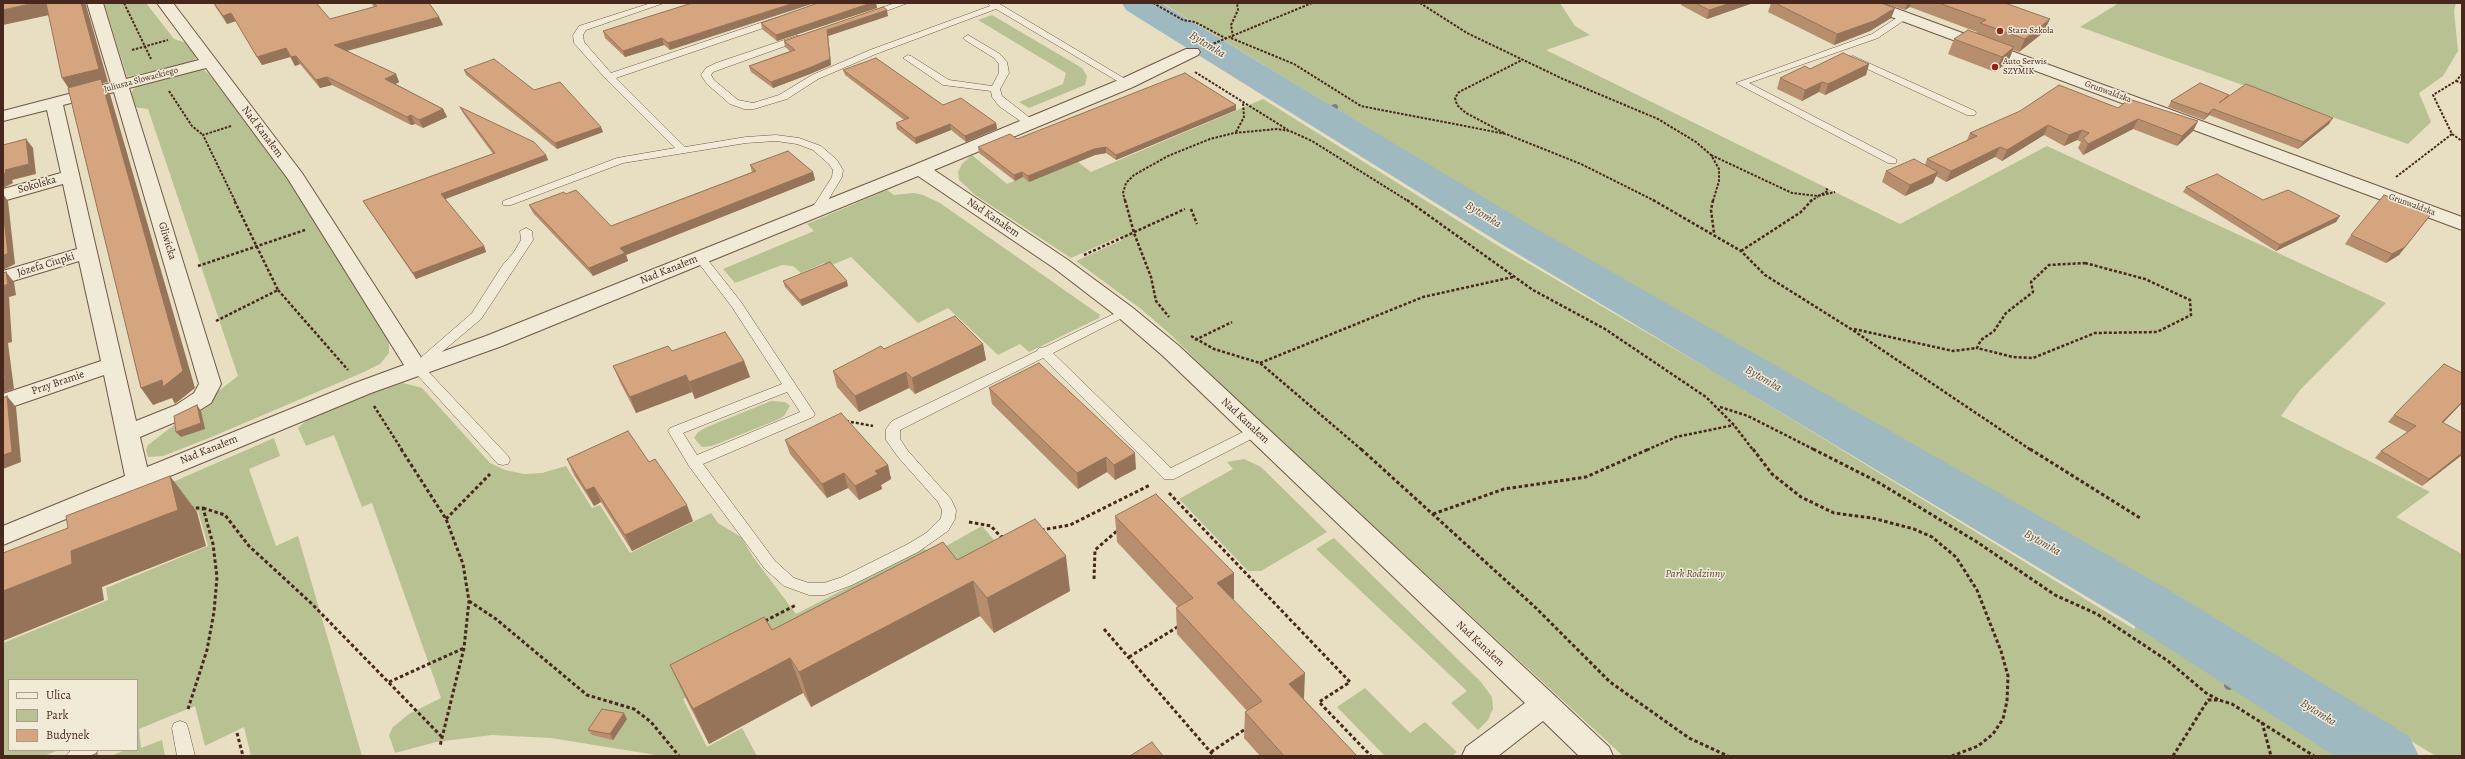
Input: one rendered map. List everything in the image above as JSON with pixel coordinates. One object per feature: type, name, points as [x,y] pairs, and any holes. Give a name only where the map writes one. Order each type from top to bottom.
[{"type":"street","name":"Gliwicka","points":[[95,3],[210,384],[203,398],[184,410],[128,433]]},
{"type":"street","name":"Nad Kanałem","points":[[165,3],[296,177],[416,367]]},
{"type":"street","name":"Grunwaldzka","points":[[1867,3],[2462,224]]},
{"type":"street","name":"Nad Kanałem","points":[[3,536],[138,479],[363,388],[416,367],[494,341],[920,169],[1127,83],[1192,52]]},
{"type":"street","name":"Juliusza Słowackiego","points":[[3,116],[209,62]]},
{"type":"street","points":[[54,103],[138,479]]},
{"type":"street","name":"Nad Kanałem","points":[[920,169],[1061,264],[1126,313],[1171,351],[1599,756]]},
{"type":"street","name":"Sokolska","points":[[3,195],[71,176]]},
{"type":"street","name":"Józefa Ciupki","points":[[3,278],[88,252]]},
{"type":"street","name":"Przy Bramie","points":[[3,402],[113,364]]},
{"type":"street","points":[[1476,756],[1545,704]]},
{"type":"lane","points":[[660,3],[582,28],[578,35],[579,43],[609,77],[683,150]]},
{"type":"lane","points":[[859,18],[904,3]]},
{"type":"lane","points":[[808,35],[719,65],[709,70],[706,75],[710,82],[734,102],[744,106],[754,106],[783,97],[815,77],[994,4],[1127,83]]},
{"type":"lane","points":[[1892,161],[1741,83],[1875,36],[1904,17]]},
{"type":"lane","points":[[609,77],[785,18]]},
{"type":"lane","points":[[968,38],[997,56],[1004,64],[1004,73],[995,89],[997,97],[1003,104],[1030,123]]},
{"type":"lane","points":[[1834,50],[1971,113]]},
{"type":"lane","points":[[908,58],[946,83],[995,89]]},
{"type":"lane","points":[[507,203],[621,160],[746,140],[776,138],[799,141],[817,148],[833,162],[838,170],[837,177],[817,210]]},
{"type":"lane","points":[[503,460],[416,367],[477,316],[506,269],[519,254],[527,240],[526,232]]},
{"type":"lane","points":[[694,462],[808,414],[737,305],[700,257]]},
{"type":"lane","points":[[790,386],[675,431],[694,462],[770,565],[789,582],[809,589],[825,589],[848,581],[931,537],[943,527],[948,519],[949,510],[944,498],[903,454],[893,440],[893,430],[897,424],[906,418],[1043,351],[1126,313]]},
{"type":"lane","points":[[1043,351],[1163,478],[1256,431]]},
{"type":"lane","points":[[180,728],[186,756]]},
{"type":"lane","points":[[75,756],[88,751]]},
{"type":"path","points":[[124,3],[159,75],[192,126],[203,135],[278,290],[363,388],[446,519],[463,564],[469,602],[464,648],[440,746]]},
{"type":"path","points":[[1153,3],[1183,20],[1195,22],[1229,38],[1294,64],[1361,106],[1506,134]]},
{"type":"path","points":[[1229,38],[1231,25],[1238,10],[1237,3]]},
{"type":"path","points":[[1229,38],[1312,3]]},
{"type":"path","points":[[1420,3],[1467,33],[1522,60],[1658,119],[1684,133],[1711,155],[1792,193],[1818,196],[1835,192]]},
{"type":"path","points":[[111,56],[189,34]]},
{"type":"path","points":[[1175,60],[1217,84],[1290,131],[1312,141],[1380,182],[1550,301],[1626,343],[1718,407],[1772,474],[1801,497],[1834,513],[1872,518],[1914,529],[1944,546],[1967,572],[1989,617],[2008,676],[2007,701],[2003,719],[1993,734],[1978,746],[1952,756]]},
{"type":"path","points":[[1522,60],[1459,92],[1455,98],[1457,106],[1466,113],[1506,134],[1581,164],[1714,234],[1741,251],[1765,275],[1851,329],[1996,428],[2140,518]]},
{"type":"path","points":[[2462,74],[2456,80],[2432,95],[2452,134],[2462,141]]},
{"type":"path","points":[[2456,80],[2462,83]]},
{"type":"path","points":[[1236,132],[1244,117],[1243,102]]},
{"type":"path","points":[[203,135],[252,119]]},
{"type":"path","points":[[1175,322],[1156,301],[1151,277],[1134,233],[1124,193],[1126,183],[1134,175],[1189,147],[1236,132],[1264,128],[1290,131]]},
{"type":"path","points":[[2395,178],[2452,134]]},
{"type":"path","points":[[1711,155],[1719,169],[1719,181],[1715,190],[1712,210],[1714,234]]},
{"type":"path","points":[[1741,251],[1746,246],[1801,212],[1810,201],[1828,191],[1826,188]]},
{"type":"path","points":[[1061,264],[1134,233],[1185,209]]},
{"type":"path","points":[[1191,209],[1197,224]]},
{"type":"path","points":[[176,273],[326,223]]},
{"type":"path","points":[[1851,329],[1953,351],[1977,348],[2013,357],[2033,358],[2095,333],[2158,332],[2191,315],[2190,300],[2145,279],[2112,269],[2085,263],[2049,265],[2030,282],[2033,292],[2006,313],[1994,331],[1981,340],[1977,348]]},
{"type":"path","points":[[1260,362],[1423,297],[1514,277]]},
{"type":"path","points":[[194,332],[278,290]]},
{"type":"path","points":[[1196,340],[1232,322]]},
{"type":"path","points":[[1186,331],[1196,340],[1214,348],[1260,362],[1347,436],[1433,514],[1471,552],[1540,612],[1610,682],[1667,724],[1690,738],[1728,756]]},
{"type":"path","points":[[1718,407],[1748,416],[1876,481],[1977,542],[2055,595],[2097,614],[2168,660],[2206,693],[2219,700],[2232,704],[2314,756]]},
{"type":"path","points":[[808,414],[893,430]]},
{"type":"path","points":[[1433,514],[1504,489],[1586,477],[1676,437],[1734,425]]},
{"type":"path","points":[[446,519],[503,460]]},
{"type":"path","points":[[1039,530],[1070,525],[1163,478],[1350,682],[1319,702],[1371,756]]},
{"type":"path","points":[[188,508],[203,508],[225,515],[249,546],[312,603],[442,737]]},
{"type":"path","points":[[180,728],[207,650],[214,612],[216,570],[213,544],[203,508]]},
{"type":"path","points":[[948,519],[991,526],[1001,537],[1009,535]]},
{"type":"path","points":[[1094,579],[1095,550],[1124,524]]},
{"type":"path","points":[[760,624],[801,603],[809,589]]},
{"type":"path","points":[[469,602],[496,619],[587,695],[634,709],[651,722],[679,756]]},
{"type":"path","points":[[1129,657],[1186,622]]},
{"type":"path","points":[[1104,629],[1214,756]]},
{"type":"path","points":[[389,682],[464,648]]},
{"type":"path","points":[[2173,756],[2202,705],[2208,700],[2219,700]]},
{"type":"path","points":[[2262,722],[2271,756]]},
{"type":"path","points":[[1211,752],[1254,724]]},
{"type":"path","points":[[237,733],[242,756]]},
{"type":"green space","points":[[104,3],[146,3],[174,39],[190,44],[197,54],[195,60],[188,63],[127,77]]},
{"type":"green space","points":[[1162,3],[1560,3],[1575,26],[1590,35],[1546,50],[1900,224],[2047,146],[2386,303],[2300,390],[2281,416],[2430,492],[2396,517],[2462,554],[2462,756],[2436,756],[2003,497],[1536,230]]},
{"type":"green space","points":[[2119,3],[2456,3],[2454,11],[2458,51],[2443,76],[2419,93],[2431,122],[2408,144],[2080,27]]},
{"type":"green space","points":[[992,15],[1082,68],[1087,76],[1085,85],[1029,108],[1019,102],[1063,84],[1066,73],[978,20]]},
{"type":"green space","points":[[202,69],[208,73],[258,136],[310,212],[385,334],[389,344],[389,353],[380,364],[364,372],[209,438],[163,456],[148,457],[146,450],[148,445],[238,376],[148,109],[133,107],[130,94],[137,85]]},
{"type":"green space","name":"Park Rodzinny","points":[[1263,99],[1497,245],[1726,379],[2134,629],[2141,618],[2368,756],[1623,756],[1224,388],[1171,335],[1141,309],[1076,261],[1122,240],[1121,236],[1071,258],[975,195],[959,180],[958,172],[962,164],[972,155],[1007,184],[1033,173],[1061,169],[1078,162],[1091,172]]},
{"type":"green space","points":[[887,190],[894,195],[914,193],[923,195],[940,203],[1100,315],[1099,318],[1029,352],[1020,344],[998,355],[948,308],[918,323],[851,257],[827,267],[824,263],[801,273],[793,266],[782,265],[735,283],[723,269],[814,231],[807,224]]},
{"type":"green space","points":[[403,383],[422,388],[490,463],[505,470],[524,474],[542,473],[566,466],[592,508],[600,505],[630,553],[711,513],[718,523],[741,537],[753,557],[796,614],[924,548],[930,555],[982,526],[1016,566],[778,649],[683,699],[707,747],[742,728],[757,756],[662,756],[551,738],[492,735],[436,742],[395,753],[389,735],[393,727],[409,714],[441,698],[372,503],[362,507],[334,435],[306,446],[298,428],[309,418],[373,391]]},
{"type":"green space","points":[[771,401],[785,402],[790,406],[784,416],[712,446],[702,447],[694,438],[698,432],[707,427]]},
{"type":"green space","points":[[274,438],[280,456],[249,469],[276,546],[298,536],[362,756],[251,756],[244,727],[205,746],[195,706],[139,729],[141,748],[162,740],[165,756],[111,756],[123,751],[138,751],[138,679],[8,679],[8,751],[56,751],[44,756],[3,756],[3,643],[108,600],[106,588],[208,546],[198,511],[161,525],[152,491]]},
{"type":"green space","points":[[1244,459],[1261,467],[1327,532],[1261,571],[1248,571],[1179,499],[1233,469],[1227,462]]},
{"type":"green space","points":[[1334,538],[1481,682],[1492,697],[1493,709],[1488,720],[1478,730],[1451,703],[1467,691],[1316,549]]},
{"type":"green space","points":[[1365,688],[1410,733],[1425,722],[1457,752],[1452,756],[1385,756],[1337,707]]},
{"type":"building","points":[[3,3],[34,3],[3,10]]},
{"type":"building","points":[[46,3],[81,3],[99,69],[62,78]]},
{"type":"building","points":[[214,3],[316,3],[330,19],[377,6],[374,3],[429,3],[439,17],[334,45],[396,74],[385,79],[443,109],[419,120],[411,115],[407,117],[327,77],[316,80],[296,56],[291,57],[286,48],[257,57],[231,13],[223,16]]},
{"type":"building","points":[[692,3],[794,3],[668,43],[662,38],[623,51],[603,31]]},
{"type":"building","points":[[818,3],[871,3],[776,35],[761,23]]},
{"type":"building","points":[[1695,3],[1731,3],[1709,10]]},
{"type":"building","points":[[1775,3],[1881,3],[1895,8],[1874,21],[1837,34]]},
{"type":"building","points":[[1939,3],[2005,3],[2050,19],[2025,39],[1980,23],[1986,20]]},
{"type":"building","points":[[883,7],[887,10],[827,30],[830,59],[771,82],[749,66],[795,50],[784,41]]},
{"type":"building","points":[[1968,30],[2014,47],[2002,57],[1954,39]]},
{"type":"building","points":[[1843,53],[1869,64],[1828,84],[1822,82],[1805,90],[1780,78],[1805,66],[1810,69]]},
{"type":"building","points":[[876,58],[943,105],[961,98],[996,123],[965,136],[950,124],[915,138],[896,123],[909,118],[843,70]]},
{"type":"building","points":[[494,59],[534,90],[560,82],[601,127],[555,143],[464,70]]},
{"type":"building","points":[[1185,73],[1236,105],[1116,155],[1106,147],[1094,149],[1028,176],[1022,172],[1014,175],[978,147],[1010,134],[1017,139]]},
{"type":"building","points":[[101,79],[183,371],[163,387],[162,380],[141,388],[68,88]]},
{"type":"building","points":[[2200,83],[2229,95],[2219,103],[2246,84],[2333,118],[2303,142],[2213,109],[2208,114],[2171,101]]},
{"type":"building","points":[[2059,85],[2118,108],[2129,99],[2198,121],[2182,136],[2138,119],[2088,144],[2083,138],[2089,133],[2082,130],[2069,135],[2048,125],[2007,150],[2000,147],[1951,171],[1927,159],[1977,136],[1970,133],[2020,111]]},
{"type":"building","points":[[460,107],[534,142],[546,155],[441,194],[484,246],[413,273],[363,201],[495,153]]},
{"type":"building","points":[[26,139],[29,164],[5,170],[6,173],[3,174],[3,145]]},
{"type":"building","points":[[788,151],[813,172],[620,248],[625,253],[589,268],[529,205],[564,192],[566,194],[576,190],[611,226],[756,171],[750,165]]},
{"type":"building","points":[[1914,159],[1938,172],[1910,185],[1886,171]]},
{"type":"building","points":[[2217,174],[2263,200],[2288,190],[2340,216],[2280,245],[2186,187]]},
{"type":"building","points":[[2384,195],[2432,213],[2405,247],[2392,254],[2351,235]]},
{"type":"building","points":[[3,211],[8,253],[3,256]]},
{"type":"building","points":[[830,262],[847,281],[800,300],[783,281]]},
{"type":"building","points":[[6,272],[8,284],[3,286],[3,273]]},
{"type":"building","points":[[955,316],[983,344],[912,378],[906,372],[855,396],[833,371],[881,346],[884,349]]},
{"type":"building","points":[[725,332],[744,361],[689,382],[686,375],[630,397],[613,366],[668,346],[672,351]]},
{"type":"building","points":[[3,360],[5,378],[3,379]]},
{"type":"building","points":[[1039,363],[1135,453],[1114,465],[1106,457],[1077,473],[989,388]]},
{"type":"building","points":[[2444,364],[2462,373],[2462,402],[2442,422],[2462,433],[2462,453],[2429,479],[2381,451],[2416,426],[2394,415]]},
{"type":"building","points":[[7,396],[12,452],[3,455],[3,398]]},
{"type":"building","points":[[197,405],[201,423],[176,432],[174,416]]},
{"type":"building","points":[[841,413],[888,465],[875,471],[878,474],[855,486],[844,473],[822,484],[785,440]]},
{"type":"building","points":[[628,431],[649,462],[655,459],[687,505],[625,535],[594,487],[586,490],[567,459]]},
{"type":"building","points":[[170,476],[178,510],[71,551],[72,564],[3,591],[3,553],[68,528],[66,516]]},
{"type":"building","points":[[1156,494],[1234,573],[1217,583],[1305,673],[1289,684],[1357,756],[1284,756],[1245,712],[1262,701],[1176,608],[1193,598],[1115,516]]},
{"type":"building","points":[[1035,519],[1066,556],[987,598],[973,581],[799,672],[790,658],[693,709],[670,665],[764,617],[772,630],[943,542],[957,560]]},
{"type":"building","points":[[602,709],[624,713],[610,734],[588,730]]},
{"type":"building","points":[[1152,742],[1163,756],[1130,756]]},
{"type":"waterway","name":"Bytomka","points":[[1138,3],[1518,236],[2147,605],[2387,756]]},
{"type":"waterway","points":[[1319,114],[1335,107]]},
{"type":"waterway","points":[[2147,605],[2174,602]]},
{"type":"waterway","points":[[2229,685],[2235,660]]},
{"type":"place","name":"Stara Szkoła","points":[[2000,31]]},
{"type":"place","name":"Auto Serwis SZYMIK","points":[[1995,67]]}]
